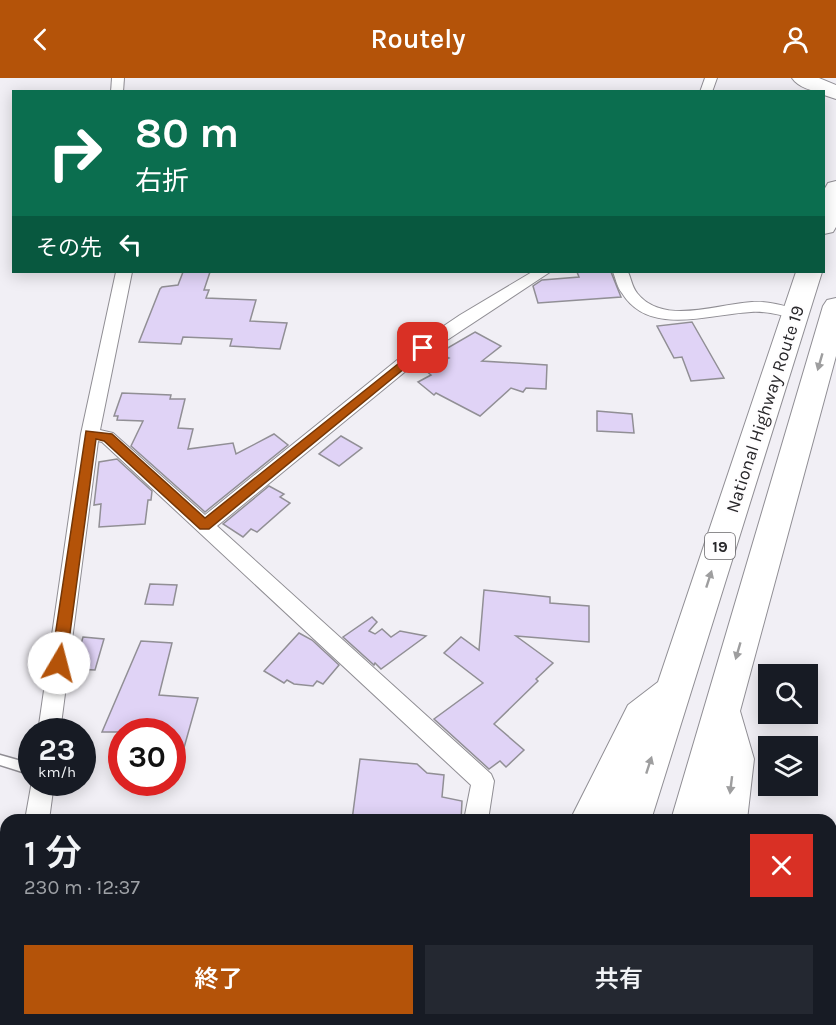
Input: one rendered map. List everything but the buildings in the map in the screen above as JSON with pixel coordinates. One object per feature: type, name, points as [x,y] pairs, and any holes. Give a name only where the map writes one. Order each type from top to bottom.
[{"type":"highway","points":[[802,78],[836,93]]},
{"type":"highway","points":[[825,224],[836,188]]},
{"type":"highway","name":"National Highway Route 19","points":[[633,814],[809,273]]},
{"type":"highway","name":"National Highway Route 19","points":[[693,814],[836,306]]},
{"type":"highway","points":[[593,814],[641,716],[673,691]]},
{"type":"highway","points":[[722,709],[735,759],[728,814]]},
{"type":"street","points":[[51,718],[90,434],[124,273]]},
{"type":"street","points":[[204,526],[423,348],[466,318],[540,273]]},
{"type":"street","points":[[621,273],[628,293],[634,300],[640,306],[659,313],[675,316],[752,307],[796,314]]},
{"type":"street","points":[[90,434],[107,437],[483,781],[477,814]]},
{"type":"street","points":[[38,814],[40,796]]},
{"type":"lane","points":[[0,760],[18,766]]},
{"type":"route","points":[[59,663],[90,434],[107,437],[204,526],[423,348]]}]
